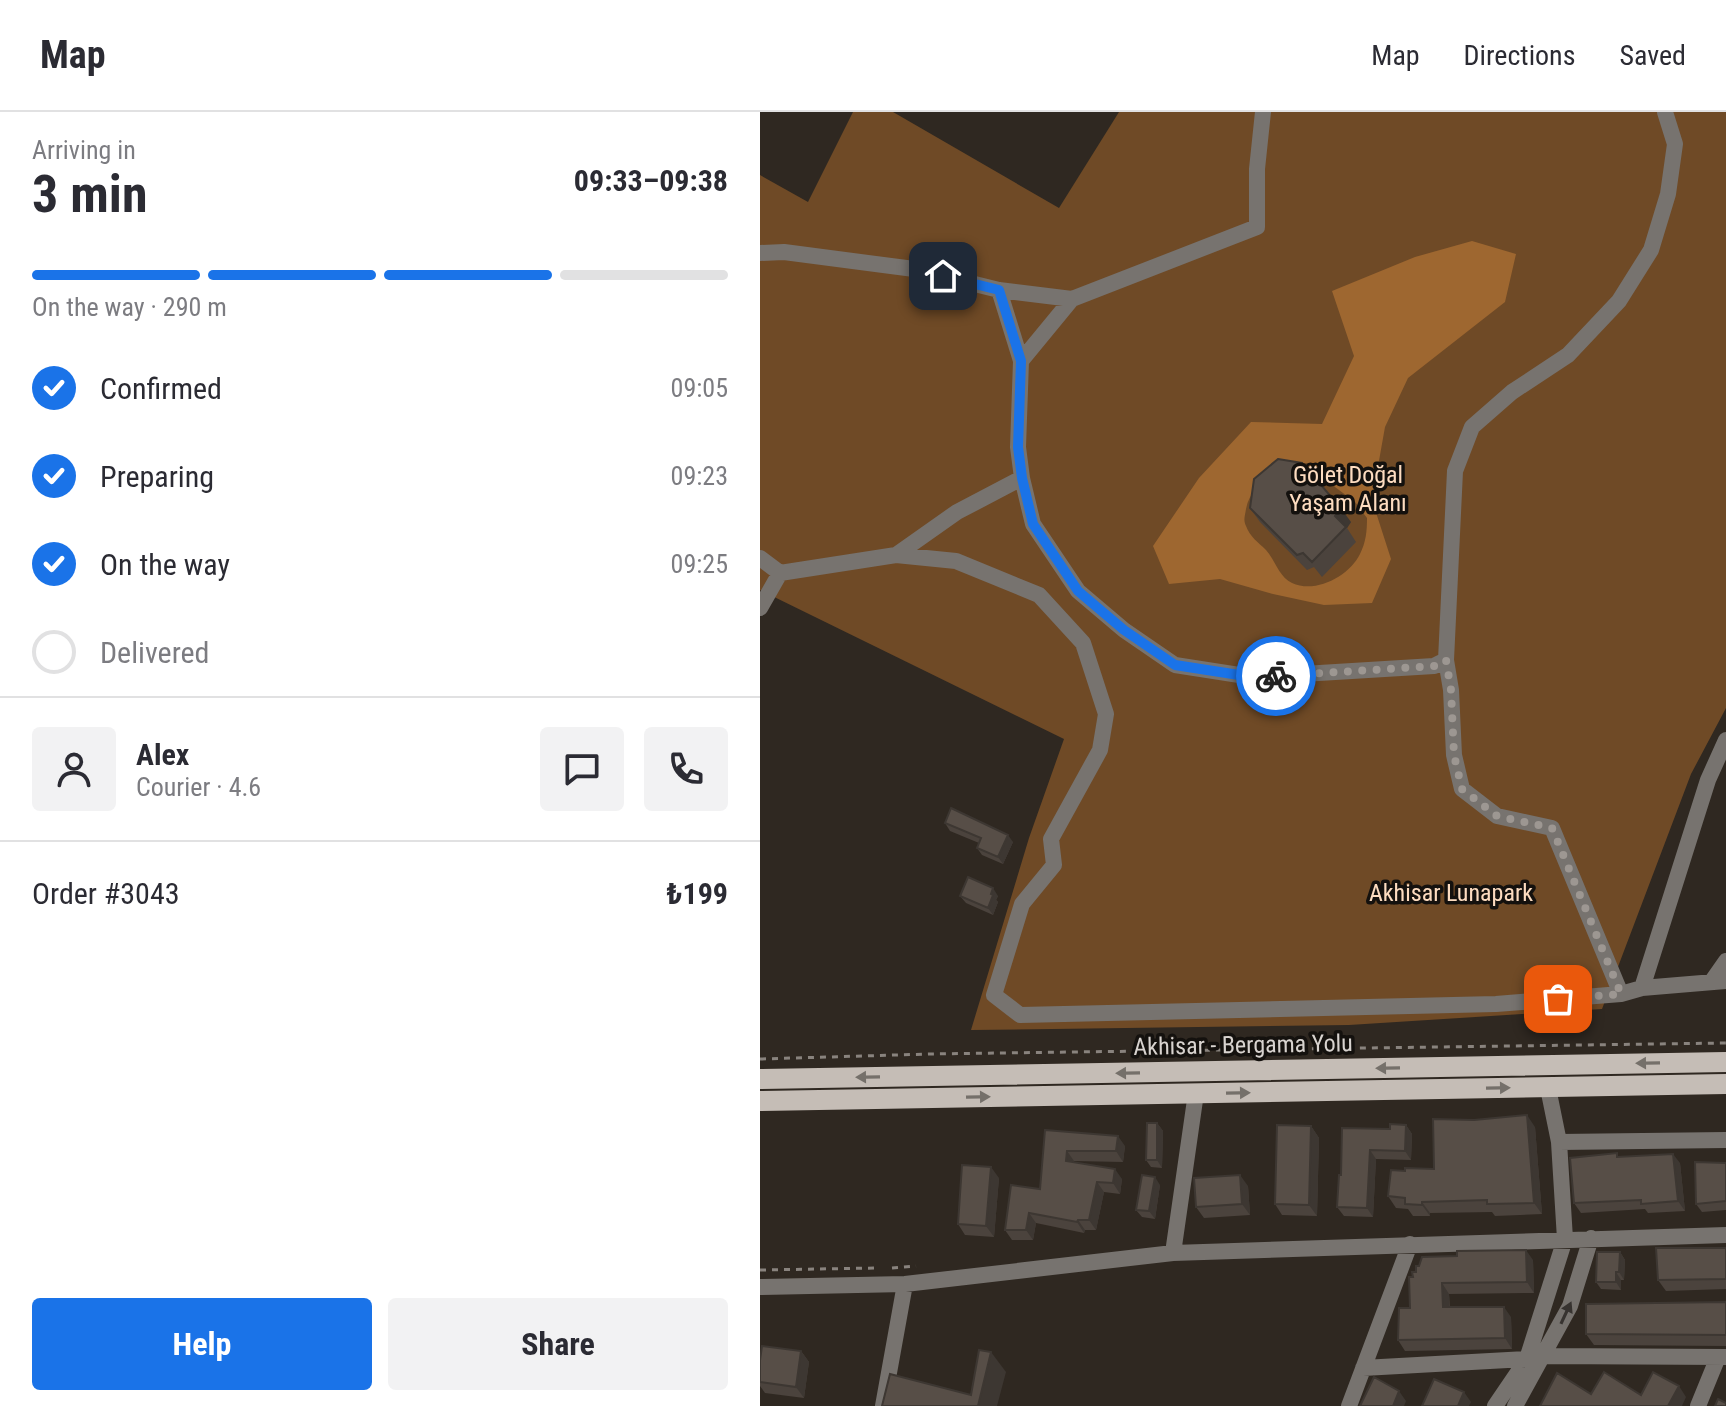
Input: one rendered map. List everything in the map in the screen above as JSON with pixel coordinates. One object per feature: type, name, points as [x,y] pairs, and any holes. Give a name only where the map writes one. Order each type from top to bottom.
[{"type":"main road","name":"Akhisar - Bergama Yolu","points":[[760,1079],[1726,1062]]},
{"type":"main road","name":"Akhisar - Bergama Yolu","points":[[760,1101],[1726,1084]]},
{"type":"street","points":[[760,253],[784,252],[914,269],[999,290],[1072,299],[1257,227],[1257,169],[1263,112]]},
{"type":"street","points":[[1621,994],[1552,828],[1497,816],[1462,789],[1454,755],[1451,690],[1446,660],[1455,471],[1472,427],[1512,392],[1568,355],[1619,301],[1651,250],[1668,194],[1675,144],[1665,112]]},
{"type":"street","points":[[999,290],[1021,361],[1018,447],[1033,524],[1078,591],[1124,630],[1175,665],[1252,677],[1434,666],[1446,660]]},
{"type":"street","points":[[1021,361],[1072,299]]},
{"type":"street","points":[[896,555],[957,512],[1022,478]]},
{"type":"street","points":[[760,558],[780,573],[896,555],[956,561],[1039,595],[1083,643],[1106,714],[1100,750],[1051,839],[1054,865],[1022,904],[994,995],[1020,1015],[1496,1004],[1621,994],[1642,988],[1719,981],[1726,961]]},
{"type":"street","points":[[760,608],[780,573]]},
{"type":"street","points":[[1642,988],[1708,780],[1726,740]]},
{"type":"street","points":[[1495,1406],[1527,1359],[1565,1239],[1559,1142],[1548,1088]]},
{"type":"street","points":[[1173,1253],[1196,1093]]},
{"type":"street","points":[[1559,1142],[1726,1140]]},
{"type":"street","points":[[760,1287],[905,1284],[1173,1253],[1726,1235]]},
{"type":"street","points":[[1515,1406],[1570,1306],[1591,1238]]},
{"type":"street","points":[[1349,1406],[1410,1244]]},
{"type":"street","points":[[883,1406],[905,1284]]},
{"type":"street","points":[[1544,1356],[1722,1357],[1698,1406]]},
{"type":"street","points":[[1363,1368],[1527,1359]]},
{"type":"path","points":[[760,1059],[1726,1043]]},
{"type":"green space","name":"Gölet Doğal Yaşam Alanı","points":[[853,112],[893,112],[1059,208],[1119,112],[1726,112],[1726,708],[1691,774],[1602,1009],[1349,1025],[971,1030],[1029,838],[1064,739],[760,590],[760,175],[808,202]]},
{"type":"shaded area","points":[[1472,241],[1516,254],[1505,302],[1408,378],[1385,427],[1372,500],[1391,559],[1372,603],[1324,605],[1220,579],[1169,584],[1153,546],[1199,478],[1251,422],[1322,424],[1354,356],[1332,291],[1415,257]],"holes":[[[1293,463],[1313,463],[1335,487],[1355,502],[1367,518],[1366,532],[1360,554],[1340,576],[1321,584],[1301,586],[1284,577],[1250,533],[1244,518],[1249,500],[1264,481]]]},
{"type":"building","points":[[1278,459],[1302,463],[1340,507],[1335,516],[1346,527],[1312,562],[1303,553],[1297,555],[1250,508],[1254,479]]},
{"type":"building","points":[[951,808],[1008,835],[998,857],[977,848],[981,838],[945,823]]},
{"type":"building","points":[[968,877],[993,888],[988,908],[960,896]]},
{"type":"building","points":[[1527,1115],[1534,1203],[1487,1204],[1487,1200],[1422,1202],[1422,1205],[1405,1204],[1405,1198],[1388,1196],[1391,1170],[1434,1169],[1433,1119],[1474,1120]]},
{"type":"building","points":[[1147,1123],[1157,1123],[1157,1160],[1146,1160]]},
{"type":"building","points":[[1390,1124],[1406,1125],[1405,1151],[1370,1150],[1367,1208],[1337,1207],[1342,1128],[1390,1129]]},
{"type":"building","points":[[1277,1125],[1311,1126],[1309,1205],[1275,1204]]},
{"type":"building","points":[[1045,1130],[1118,1136],[1116,1151],[1067,1151],[1066,1161],[1115,1169],[1113,1183],[1097,1182],[1089,1220],[1077,1222],[1029,1213],[1026,1230],[1005,1230],[1011,1185],[1040,1189]]},
{"type":"building","points":[[1617,1153],[1617,1157],[1673,1154],[1678,1201],[1574,1203],[1570,1158]]},
{"type":"building","points":[[1695,1162],[1726,1163],[1726,1201],[1696,1204]]},
{"type":"building","points":[[962,1165],[991,1167],[986,1226],[958,1224]]},
{"type":"building","points":[[1142,1175],[1155,1177],[1149,1211],[1136,1210]]},
{"type":"building","points":[[1240,1175],[1242,1204],[1196,1207],[1194,1178]]},
{"type":"building","points":[[1656,1248],[1726,1248],[1726,1279],[1658,1280]]},
{"type":"building","points":[[1526,1250],[1527,1282],[1442,1283],[1443,1307],[1504,1307],[1505,1338],[1398,1340],[1399,1308],[1410,1308],[1409,1277],[1413,1277],[1412,1272],[1416,1272],[1422,1257],[1457,1256],[1457,1251]]},
{"type":"building","points":[[1597,1252],[1620,1252],[1616,1282],[1596,1282]]},
{"type":"building","points":[[1726,1302],[1726,1335],[1586,1334],[1586,1304]]},
{"type":"building","points":[[762,1346],[801,1351],[796,1387],[760,1382]]},
{"type":"building","points":[[979,1350],[991,1352],[978,1406],[882,1406],[890,1374],[971,1395]]},
{"type":"building","points":[[1604,1372],[1641,1395],[1653,1372],[1679,1386],[1668,1406],[1540,1406],[1557,1373],[1591,1394]]},
{"type":"building","points":[[1374,1377],[1399,1391],[1393,1406],[1360,1406]]},
{"type":"building","points":[[1434,1379],[1464,1392],[1458,1406],[1422,1406]]},
{"type":"building","points":[[1718,1399],[1726,1403],[1726,1406],[1715,1406]]},
{"type":"way so far","points":[[1276,676],[1434,666],[1446,660],[1451,690],[1454,755],[1462,789],[1497,816],[1552,828],[1621,994],[1558,999]]},
{"type":"route","points":[[943,276],[999,290],[1021,361],[1018,447],[1033,524],[1078,591],[1124,630],[1175,665],[1252,677],[1276,676]]},
{"type":"park label","name":"Akhisar Lunapark","points":[[1451,893]]}]
